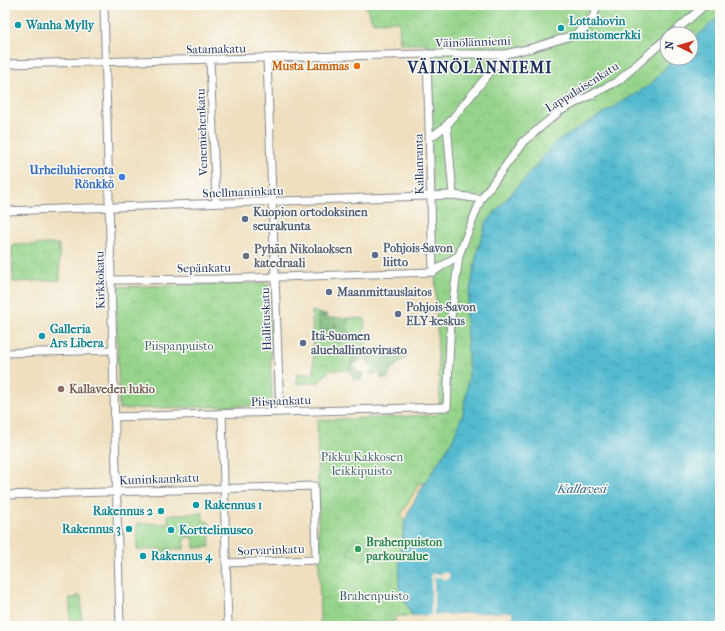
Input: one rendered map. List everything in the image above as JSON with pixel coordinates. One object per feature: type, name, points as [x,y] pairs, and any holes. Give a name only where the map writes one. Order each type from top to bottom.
[{"type":"street","name":"Kirkkokatu","points":[[104,5],[120,626]]},
{"type":"street","name":"Väinölänniemi","points":[[427,54],[505,54],[532,48],[574,35],[585,28],[594,15],[597,5]]},
{"type":"street","points":[[681,26],[705,5]]},
{"type":"street","name":"Lappalaisenkatu","points":[[447,407],[450,317],[459,255],[481,199],[524,141],[560,111],[618,81],[659,45]]},
{"type":"street","name":"Satamakatu","points":[[5,64],[267,59],[427,54]]},
{"type":"street","name":"Kallanranta","points":[[427,54],[433,272]]},
{"type":"street","points":[[430,138],[447,125],[505,54]]},
{"type":"street","name":"Hallituskatu","points":[[267,59],[280,412]]},
{"type":"street","name":"Venemiehenkatu","points":[[210,60],[216,203]]},
{"type":"street","points":[[447,125],[453,195]]},
{"type":"street","name":"Snellmaninkatu","points":[[5,211],[453,195],[481,199]]},
{"type":"street","points":[[433,272],[459,255]]},
{"type":"street","name":"Sepänkatu","points":[[111,280],[433,272]]},
{"type":"street","points":[[5,353],[113,350]]},
{"type":"street","name":"Piispankatu","points":[[114,417],[447,407]]},
{"type":"street","points":[[222,414],[228,626]]},
{"type":"street","name":"Kuninkaankatu","points":[[5,495],[314,486],[316,560]]},
{"type":"street","name":"Sorvarinkatu","points":[[226,563],[316,560]]},
{"type":"green space","points":[[365,5],[720,5],[720,15],[699,35],[699,26],[659,26],[659,66],[667,66],[650,85],[556,142],[486,223],[477,253],[466,314],[469,376],[463,414],[452,441],[425,483],[419,483],[401,515],[405,522],[400,556],[399,586],[412,616],[395,616],[395,622],[320,623],[317,420],[436,415],[440,412],[427,44],[400,44],[399,21],[373,22]]},
{"type":"green space","points":[[59,244],[60,280],[13,282],[12,245]]},
{"type":"green space","name":"Piispanpuisto","points":[[269,283],[272,405],[119,409],[116,287]]},
{"type":"green space","points":[[312,311],[318,313],[319,330],[333,332],[337,343],[343,340],[349,331],[346,326],[349,318],[365,319],[363,334],[367,347],[363,352],[352,358],[349,370],[330,370],[319,382],[297,384],[297,374],[314,374]]},
{"type":"green space","points":[[318,313],[326,314],[327,318],[349,318],[348,333],[344,339],[337,343],[333,332],[319,330]]},
{"type":"green space","points":[[386,348],[390,352],[390,356],[393,357],[401,353],[407,354],[406,358],[392,369],[387,378],[381,379],[380,373],[368,374],[372,371],[373,367],[364,356],[362,356],[361,360],[353,365],[356,371],[363,373],[361,380],[354,380],[349,370],[352,358],[369,351]]},
{"type":"green space","points":[[203,513],[203,521],[209,522],[210,547],[194,548],[193,537],[184,538],[184,549],[166,549],[166,557],[162,557],[161,549],[137,550],[137,523],[168,524],[168,515]]},
{"type":"green space","name":"Brahenpuiston parkouralue","points":[[354,537],[370,544],[363,560],[347,553]]},
{"type":"green space","points":[[77,596],[81,596],[82,626],[70,626],[70,598],[77,598]]},
{"type":"sand","points":[[419,482],[425,483],[409,511],[405,522],[401,515]]},
{"type":"water","name":"Kallavesi","points":[[720,15],[720,626],[512,626],[511,612],[412,616],[399,586],[400,556],[405,522],[420,491],[452,441],[463,414],[469,376],[466,314],[477,253],[486,223],[556,142],[650,85],[667,66],[699,66],[699,35]]},
{"type":"pier","points":[[449,573],[449,579],[434,577],[434,615],[512,612],[512,626],[510,626],[510,615],[410,617],[409,616],[431,615],[431,574]]},
{"type":"place","name":"Wanha Mylly","points":[[18,25]]},
{"type":"place","name":"Lottahovin muistomerkki","points":[[561,28]]},
{"type":"place","name":"Musta Lammas","points":[[357,66]]},
{"type":"place","name":"Urheiluhieronta Rönkkö","points":[[122,177]]},
{"type":"place","name":"Kuopion ortodoksinen seurakunta","points":[[245,219]]},
{"type":"place","name":"Pohjois-Savon liitto","points":[[375,255]]},
{"type":"place","name":"Pyhän Nikolaoksen katedraali","points":[[246,256]]},
{"type":"place","name":"Maanmittauslaitos","points":[[329,292]]},
{"type":"place","name":"Pohjois-Savon ELY-keskus","points":[[398,314]]},
{"type":"place","name":"Galleria Ars Libera","points":[[42,336]]},
{"type":"place","name":"Itä-Suomen aluehallintovirasto","points":[[303,343]]},
{"type":"place","name":"Kallaveden lukio","points":[[61,389]]},
{"type":"place","name":"Rakennus 1","points":[[196,505]]},
{"type":"place","name":"Rakennus 2","points":[[161,511]]},
{"type":"place","name":"Rakennus 3","points":[[129,529]]},
{"type":"place","name":"Korttelimuseo","points":[[171,530]]},
{"type":"place","name":"Brahenpuiston parkouralue","points":[[358,549]]},
{"type":"place","name":"Rakennus 4","points":[[143,556]]},
{"type":"district","name":"VÄINÖLÄNNIEMI","points":[[480,67]]},
{"type":"park label","name":"Pikku Kakkosen leikkipuisto","points":[[362,464]]},
{"type":"park label","name":"Brahenpuisto","points":[[374,596]]}]
